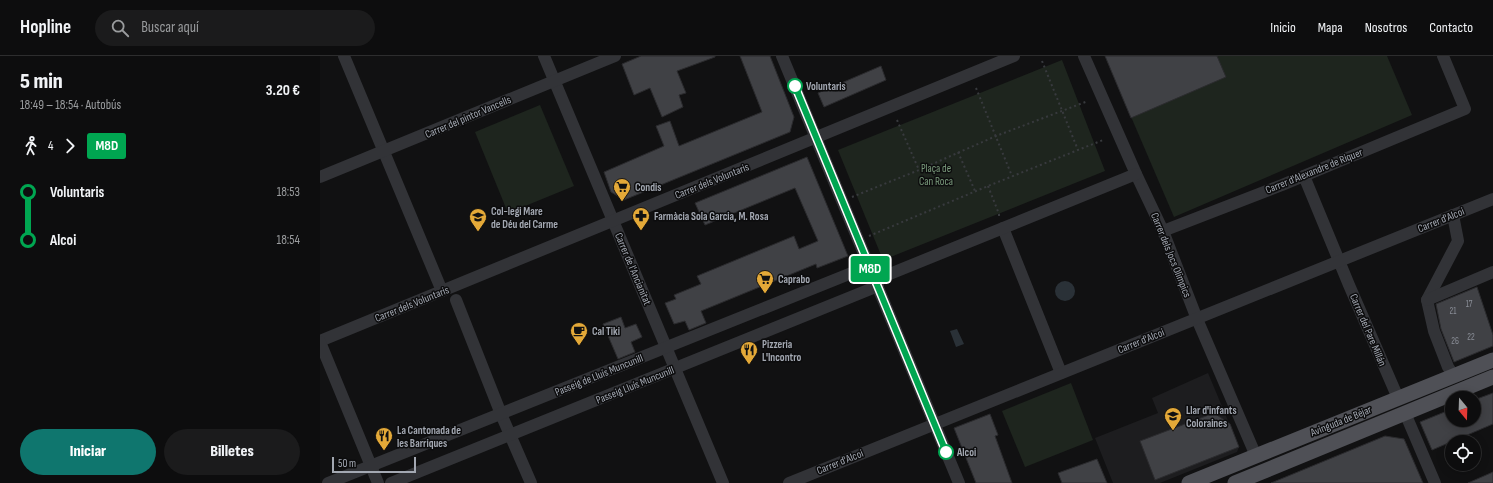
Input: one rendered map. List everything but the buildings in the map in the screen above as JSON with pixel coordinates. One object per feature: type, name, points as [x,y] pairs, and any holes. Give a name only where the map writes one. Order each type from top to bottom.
[{"type":"main road","name":"Avinguda de Béjar","points":[[1189,483],[1493,360]]},
{"type":"main road","name":"Avinguda de Béjar","points":[[1479,384],[1493,373]]},
{"type":"main road","name":"Avinguda de Béjar","points":[[1235,483],[1260,478],[1405,413],[1493,378]]},
{"type":"main road","name":"Carrer del Pare Millán","points":[[1398,398],[1405,413]]},
{"type":"street","points":[[344,56],[442,291]]},
{"type":"street","name":"Carrer de l'Ancianitat","points":[[544,56],[723,483]]},
{"type":"street","name":"Carrer del pintor Vancells","points":[[320,177],[615,56]]},
{"type":"street","points":[[782,56],[817,138],[933,424],[959,483]]},
{"type":"street","name":"Carrer dels Voluntaris","points":[[320,341],[1014,56]]},
{"type":"street","name":"Carrer dels Jocs Olimpics","points":[[1084,56],[1163,231],[1197,319],[1256,456]]},
{"type":"street","name":"Carrer d'Alexandre de Riquer","points":[[1163,231],[1304,176],[1465,109],[1443,56]]},
{"type":"street","points":[[876,283],[1001,223],[1136,174]]},
{"type":"street","name":"Carrer del Pare Millán","points":[[1304,176],[1398,398]]},
{"type":"street","name":"Carrer d'Alcoi","points":[[788,483],[1493,199]]},
{"type":"street","points":[[1453,215],[1458,241],[1427,300],[1434,331],[1448,367],[1454,376]]},
{"type":"street","points":[[1001,223],[1061,373]]},
{"type":"street","name":"Passeig de Lluís Muncunill","points":[[328,483],[869,266]]},
{"type":"street","points":[[1427,300],[1493,272]]},
{"type":"street","name":"Passeig Lluís Muncunill","points":[[391,483],[675,368],[876,283]]},
{"type":"street","points":[[456,300],[501,414],[531,483]]},
{"type":"street","points":[[320,341],[372,465],[378,483]]},
{"type":"street","name":"Carrer del Pare Millán","points":[[1405,413],[1435,483]]},
{"type":"path","points":[[1042,61],[1078,150]]},
{"type":"path","points":[[976,88],[1012,176]]},
{"type":"path","points":[[852,197],[919,170],[996,136],[1088,101]]},
{"type":"path","points":[[898,120],[919,170]]},
{"type":"path","points":[[869,236],[975,191],[1103,140]]},
{"type":"path","points":[[958,152],[975,191]]},
{"type":"path","points":[[988,186],[1001,223]]},
{"type":"shaded area","points":[[1065,281],[1072,284],[1075,291],[1072,298],[1065,301],[1058,298],[1055,291],[1058,284]]},
{"type":"shaded area","points":[[957,329],[964,344],[956,347],[950,331]]},
{"type":"shaded area","name":"Llar d'infants Coloraines","points":[[1208,373],[1239,447],[1237,452],[1160,483],[1113,483],[1095,438],[1158,413],[1152,398]]},
{"type":"green space","points":[[1105,56],[1387,56],[1412,115],[1174,217]]},
{"type":"green space","name":"Plaça de Can Roca","points":[[1062,60],[1105,171],[883,260],[838,150]]},
{"type":"green space","points":[[540,105],[574,186],[508,213],[475,132]]},
{"type":"green space","points":[[1071,383],[1093,440],[1025,467],[1002,411]]},
{"type":"bus line","name":"M8D","points":[[795,86],[878,286],[933,424],[946,452]]},
{"type":"place","name":"Voluntaris","points":[[795,86]]},
{"type":"place","name":"Condis","points":[[622,202]]},
{"type":"place","name":"Farmàcia Sola Garcia, M. Rosa","points":[[641,231]]},
{"type":"place","name":"Col-legi Mare de Déu del Carme","points":[[478,232]]},
{"type":"place","name":"Caprabo","points":[[765,294]]},
{"type":"place","name":"Cal Tiki","points":[[579,346]]},
{"type":"place","name":"Pizzeria L'Incontro","points":[[749,365]]},
{"type":"place","name":"Llar d'infants Coloraines","points":[[1173,431]]},
{"type":"place","name":"La Cantonada de les Barriques","points":[[384,451]]},
{"type":"place","name":"Alcoi","points":[[946,452]]}]
